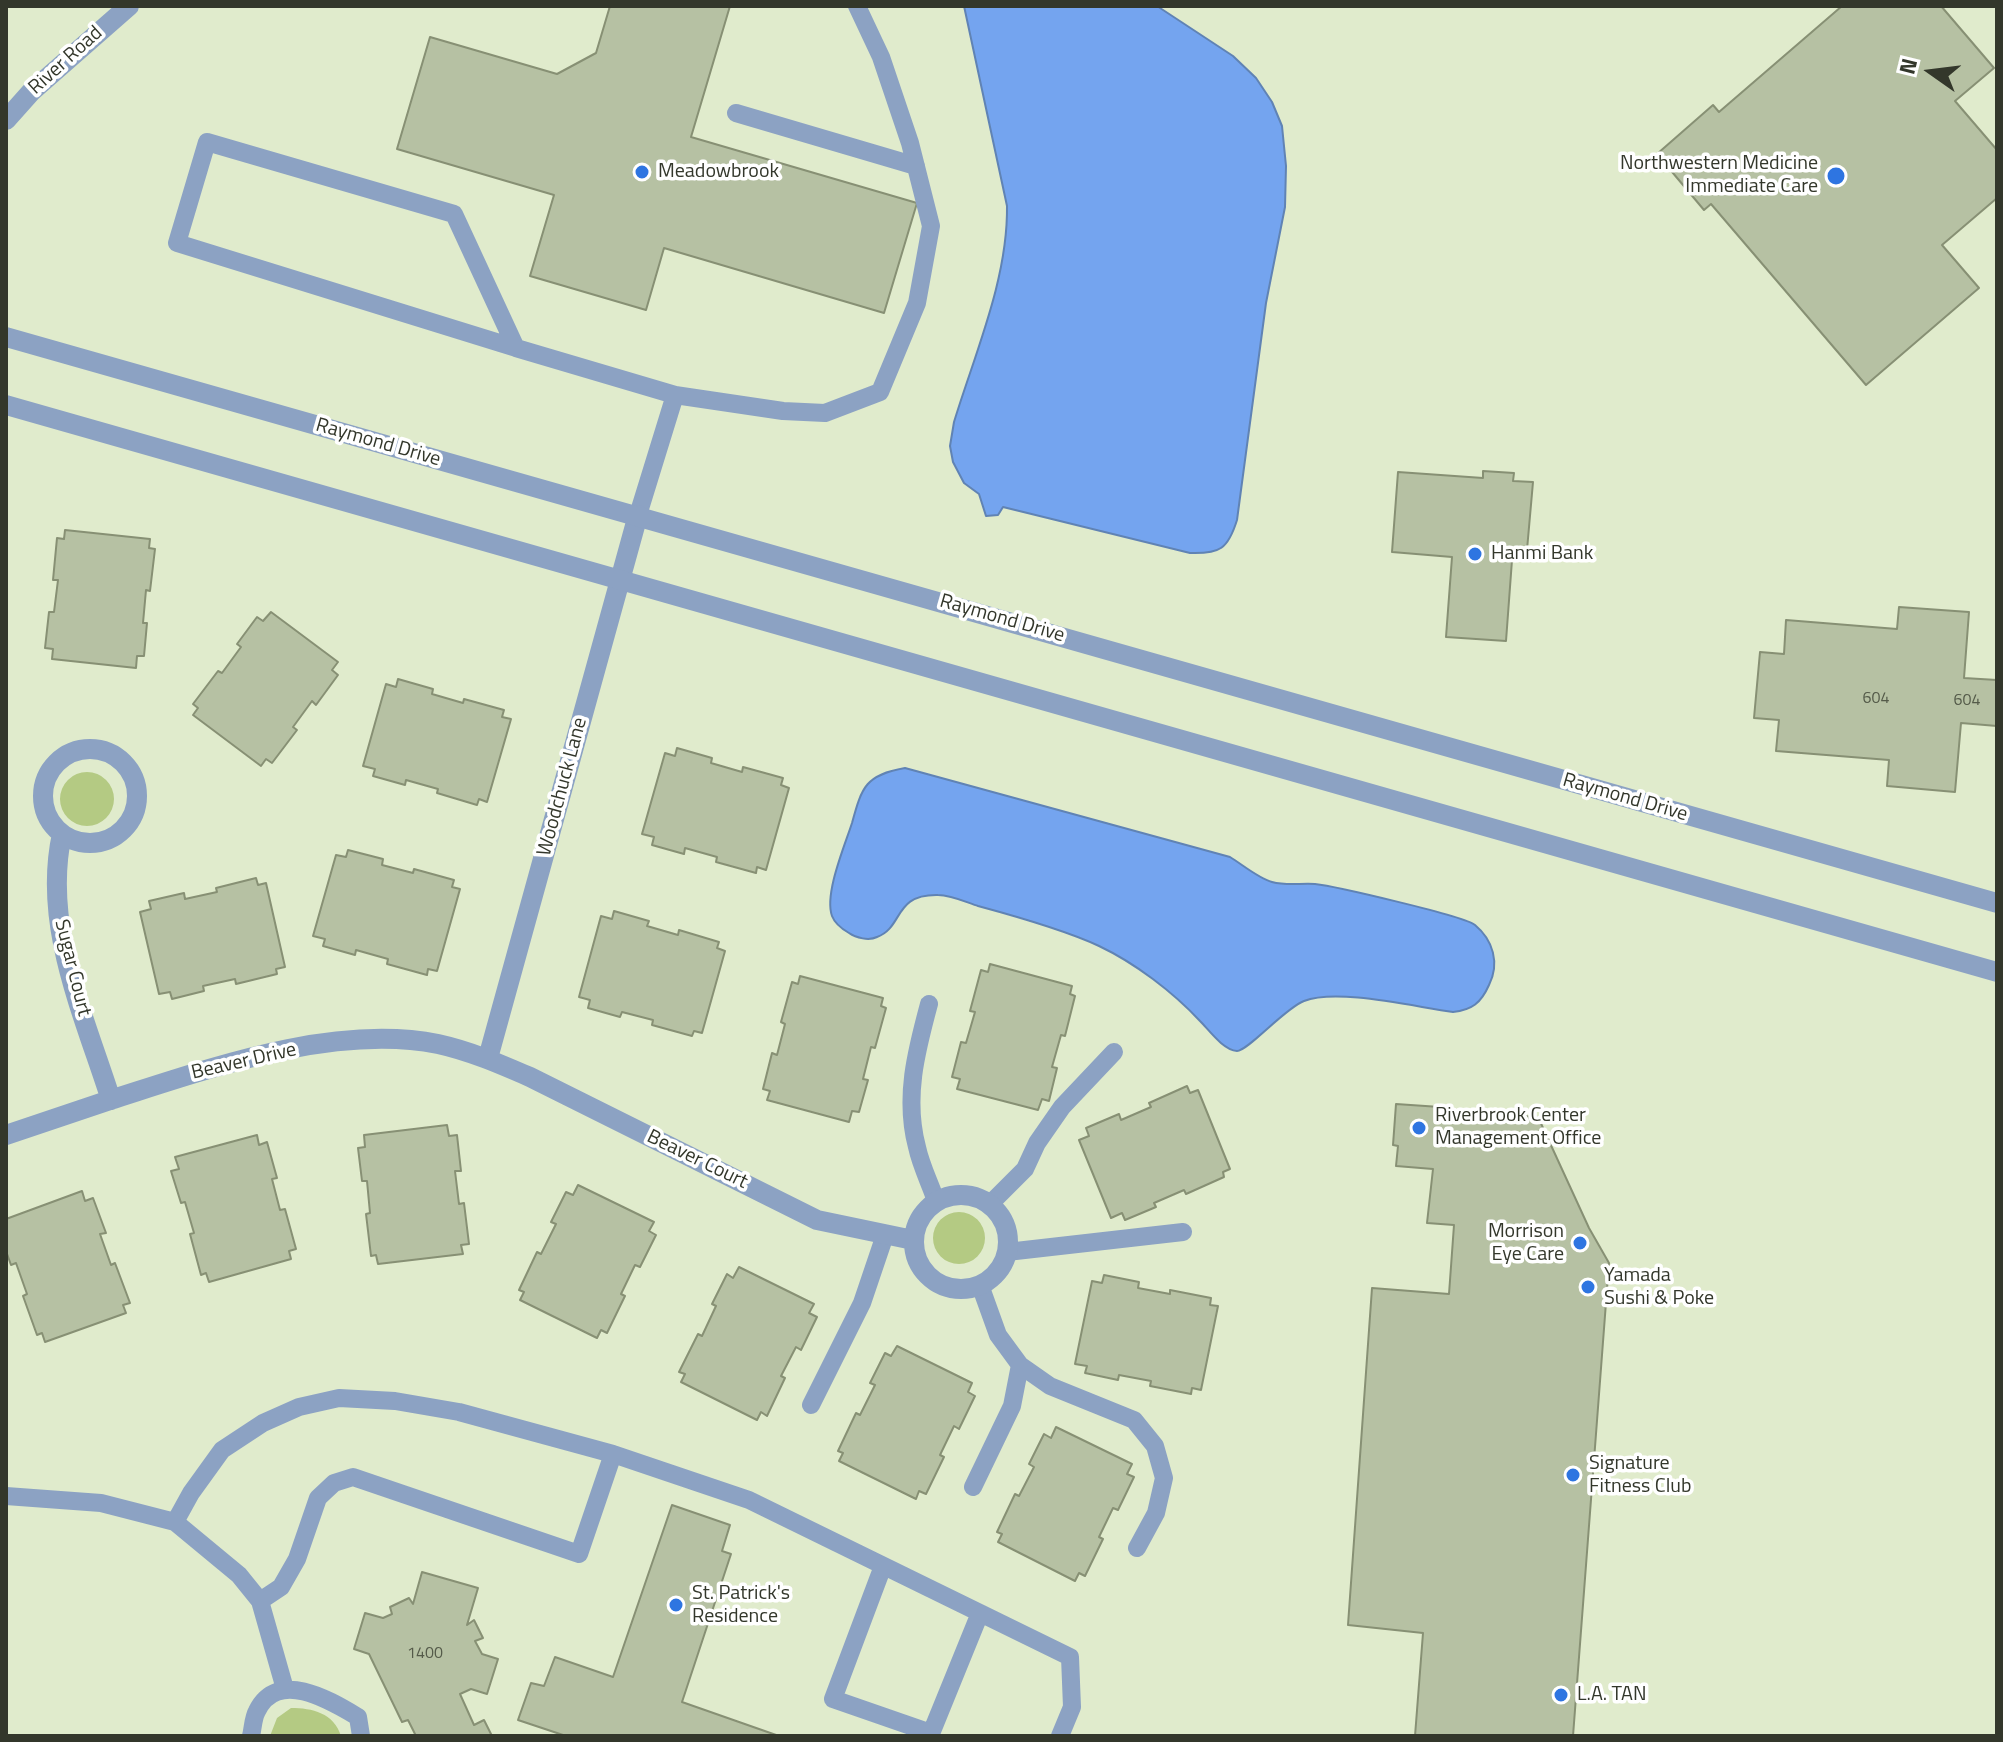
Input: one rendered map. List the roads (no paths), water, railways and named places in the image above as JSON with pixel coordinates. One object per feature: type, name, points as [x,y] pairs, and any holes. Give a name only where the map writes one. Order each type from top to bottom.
[{"type":"street","name":"River Road","points":[[6,120],[31,92],[129,6]]},
{"type":"street","name":"Raymond Drive","points":[[6,337],[1997,903]]},
{"type":"street","points":[[6,405],[1997,972]]},
{"type":"street","name":"Woodchuck Lane","points":[[488,1058],[638,515]]},
{"type":"street","points":[[91,748],[118,758],[129,769],[136,785],[137,801],[132,817],[123,830],[109,839],[93,843],[77,841],[62,834],[45,809],[43,795],[52,767],[76,750],[91,748]]},
{"type":"street","name":"Sugar Court","points":[[62,834],[55,877],[58,917],[69,969],[111,1100]]},
{"type":"street","name":"Beaver Drive","points":[[6,1135],[197,1072],[311,1046],[404,1040],[437,1044],[488,1058]]},
{"type":"street","name":"Beaver Court","points":[[488,1058],[817,1220],[913,1240]]},
{"type":"street","points":[[949,1195],[978,1197],[990,1204],[1000,1214],[1005,1226],[1007,1252],[1002,1266],[993,1277],[980,1285],[964,1289],[949,1288],[934,1281],[922,1270],[915,1256],[913,1240],[916,1225],[924,1211],[949,1195]]},
{"type":"lane","points":[[516,348],[454,214],[207,142],[177,243],[516,348],[675,395],[783,411],[825,413],[880,392],[917,303],[931,226],[916,166],[881,57],[857,6]]},
{"type":"lane","points":[[736,113],[916,166]]},
{"type":"lane","points":[[638,515],[675,395]]},
{"type":"lane","points":[[929,1004],[913,1062],[910,1105],[916,1147],[936,1201]]},
{"type":"lane","points":[[990,1204],[1025,1169],[1037,1143],[1062,1107],[1114,1052]]},
{"type":"lane","points":[[1007,1252],[1183,1232]]},
{"type":"lane","points":[[811,1405],[862,1303],[885,1235]]},
{"type":"lane","points":[[980,1285],[998,1335],[1020,1365],[1050,1386],[1134,1420],[1155,1446],[1164,1478],[1156,1513],[1137,1548]]},
{"type":"lane","points":[[973,1487],[1012,1406],[1020,1365]]},
{"type":"lane","points":[[175,1522],[191,1493],[222,1450],[263,1423],[299,1407],[339,1398],[395,1401],[459,1412],[613,1454],[749,1500],[1070,1657],[1072,1707],[1060,1736]]},
{"type":"lane","points":[[260,1601],[281,1587],[297,1559],[318,1498],[334,1483],[353,1477],[579,1554],[613,1454]]},
{"type":"lane","points":[[6,1496],[101,1503],[175,1522],[239,1575],[260,1601],[285,1689]]},
{"type":"lane","points":[[883,1566],[833,1699],[931,1734],[980,1613]]},
{"type":"lane","points":[[251,1736],[257,1711],[269,1696],[285,1689],[301,1690],[332,1701],[358,1717],[361,1736]]},
{"type":"water","points":[[964,6],[1157,6],[1233,56],[1256,78],[1272,102],[1282,126],[1286,166],[1285,207],[1266,303],[1237,520],[1230,538],[1216,551],[1190,553],[1003,507],[998,515],[986,516],[979,494],[964,483],[953,462],[950,446],[954,422],[996,288],[1006,233],[1007,206]]},
{"type":"water","points":[[905,768],[1230,857],[1272,882],[1327,886],[1466,921],[1481,931],[1490,945],[1494,960],[1492,977],[1483,997],[1466,1009],[1453,1012],[1356,997],[1304,1001],[1237,1051],[1222,1043],[1166,989],[1113,953],[1056,929],[953,897],[924,896],[913,900],[886,932],[870,939],[855,936],[839,926],[832,916],[831,895],[836,870],[863,791],[882,774]]},
{"type":"place","name":"Meadowbrook","points":[[642,172]]},
{"type":"place","name":"Northwestern Medicine Immediate Care","points":[[1836,176]]},
{"type":"place","name":"Hanmi Bank","points":[[1475,554]]},
{"type":"place","name":"Riverbrook Center Management Office","points":[[1419,1128]]},
{"type":"place","name":"Morrison Eye Care","points":[[1580,1243]]},
{"type":"place","name":"Yamada Sushi & Poke","points":[[1588,1287]]},
{"type":"place","name":"Signature Fitness Club","points":[[1573,1475]]},
{"type":"place","name":"St. Patrick's Residence","points":[[676,1605]]},
{"type":"place","name":"L.A. TAN","points":[[1561,1695]]}]
